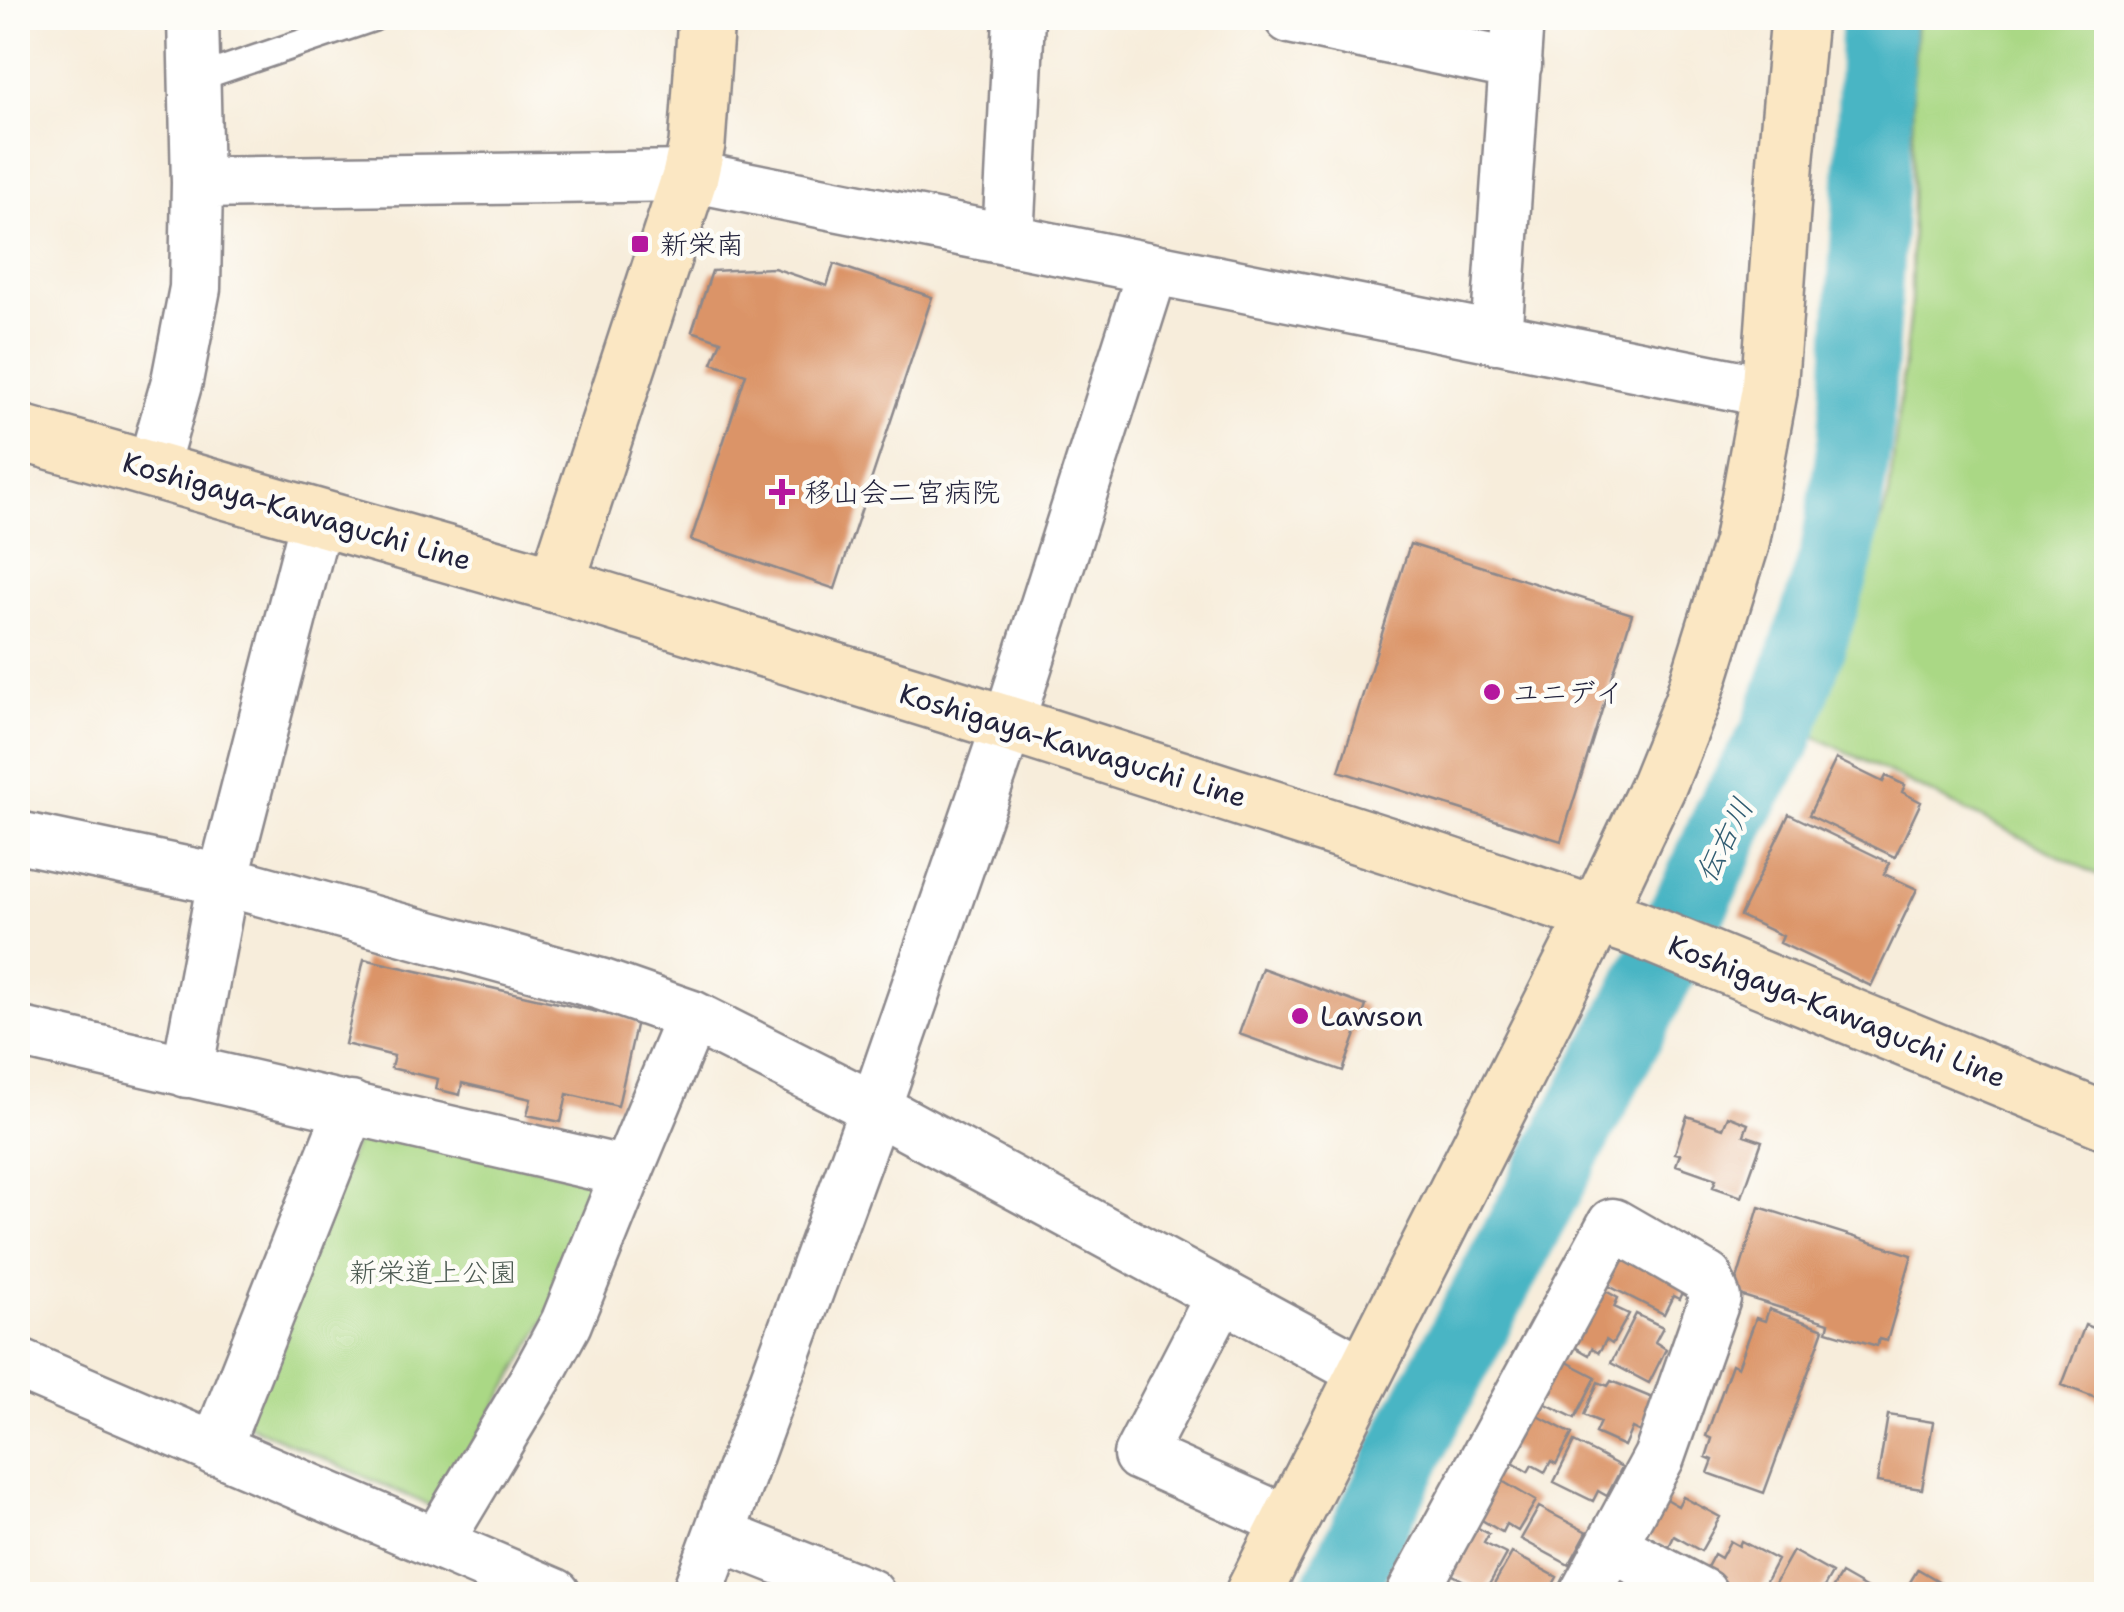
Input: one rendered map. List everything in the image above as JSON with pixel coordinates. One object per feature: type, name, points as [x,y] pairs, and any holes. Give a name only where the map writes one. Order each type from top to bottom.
[{"type":"street","points":[[152,469],[177,381],[195,288],[193,18]]},
{"type":"street","points":[[556,585],[690,176],[698,144],[706,18]]},
{"type":"street","points":[[1008,240],[1019,18]]},
{"type":"street","points":[[1260,1592],[1289,1522],[1364,1372],[1616,921],[1658,786],[1692,702],[1741,544],[1769,392],[1798,18]]},
{"type":"street","points":[[1322,21],[1517,41],[1496,338]]},
{"type":"street","points":[[197,182],[690,176],[1769,392]]},
{"type":"street","points":[[697,1594],[876,1108],[1008,724],[1153,268]]},
{"type":"street","name":"Koshigaya-Kawaguchi Line","points":[[18,432],[556,585],[1253,801],[1616,921],[2106,1121]]},
{"type":"street","points":[[187,1072],[223,880],[317,516]]},
{"type":"street","points":[[18,838],[223,880],[600,984],[692,1016],[876,1108],[1364,1372]]},
{"type":"street","points":[[436,1543],[566,1323],[692,1016]]},
{"type":"street","points":[[18,1032],[627,1172]]},
{"type":"street","points":[[215,1450],[351,1107]]},
{"type":"street","points":[[1412,1594],[1613,1224],[1707,1278],[1714,1298],[1659,1458],[1585,1594]]},
{"type":"street","points":[[1222,1296],[1139,1455],[1289,1522]]},
{"type":"street","points":[[18,1364],[556,1594]]},
{"type":"street","points":[[719,1535],[869,1594]]},
{"type":"street","points":[[1611,1546],[1702,1594]]},
{"type":"lane","points":[[194,80],[374,18]]},
{"type":"green space","points":[[1917,18],[2106,18],[2106,879],[1814,736],[1889,495],[1911,302]]},
{"type":"green space","name":"新栄道上公園","points":[[374,1132],[586,1178],[597,1197],[553,1307],[437,1509],[237,1420],[355,1143]]},
{"type":"building","points":[[834,264],[932,297],[835,589],[691,540],[746,374],[712,363],[721,341],[692,331],[712,271],[774,268],[827,286]]},
{"type":"building","points":[[1410,544],[1632,614],[1561,841],[1339,771]]},
{"type":"building","points":[[1836,759],[1883,782],[1886,776],[1905,785],[1902,792],[1921,802],[1895,857],[1809,815]]},
{"type":"building","points":[[1789,814],[1890,863],[1884,874],[1917,889],[1871,986],[1780,943],[1783,936],[1740,916]]},
{"type":"building","points":[[364,959],[637,1021],[618,1106],[567,1094],[561,1122],[527,1115],[531,1099],[462,1083],[460,1095],[436,1089],[438,1079],[391,1068],[394,1056],[345,1044]]},
{"type":"building","points":[[1262,968],[1366,1006],[1343,1071],[1239,1034]]},
{"type":"building","points":[[1687,1116],[1723,1128],[1728,1116],[1748,1124],[1744,1135],[1762,1141],[1742,1197],[1713,1187],[1716,1179],[1676,1165],[1680,1154],[1675,1153]]},
{"type":"building","points":[[1759,1207],[1912,1255],[1887,1341],[1879,1339],[1877,1346],[1827,1331],[1829,1323],[1733,1293]]},
{"type":"building","points":[[1614,1253],[1687,1281],[1679,1299],[1673,1296],[1664,1314],[1599,1281]]},
{"type":"building","points":[[1590,1282],[1618,1298],[1614,1307],[1629,1314],[1612,1344],[1606,1340],[1599,1352],[1592,1348],[1589,1355],[1559,1338]]},
{"type":"building","points":[[1769,1309],[1824,1329],[1764,1493],[1708,1473],[1713,1460],[1706,1457],[1712,1439],[1706,1436],[1732,1364],[1738,1367],[1756,1318],[1765,1321]]},
{"type":"building","points":[[1636,1314],[1663,1327],[1655,1342],[1666,1349],[1649,1383],[1611,1363]]},
{"type":"building","points":[[2085,1325],[2106,1333],[2106,1402],[2062,1385]]},
{"type":"building","points":[[1561,1359],[1596,1377],[1575,1418],[1530,1396]]},
{"type":"building","points":[[1611,1381],[1655,1399],[1640,1432],[1632,1428],[1624,1446],[1595,1433],[1600,1422],[1584,1415],[1598,1382],[1608,1386]]},
{"type":"building","points":[[1525,1409],[1572,1434],[1556,1464],[1551,1461],[1545,1472],[1532,1465],[1528,1472],[1513,1463],[1519,1452],[1506,1446]]},
{"type":"building","points":[[1888,1415],[1933,1422],[1922,1489],[1877,1482]]},
{"type":"building","points":[[1574,1442],[1622,1467],[1607,1496],[1598,1491],[1593,1501],[1554,1482]]},
{"type":"building","points":[[1492,1475],[1536,1501],[1518,1531],[1506,1524],[1502,1532],[1470,1513]]},
{"type":"building","points":[[1662,1497],[1678,1506],[1683,1497],[1720,1517],[1701,1551],[1674,1536],[1669,1547],[1643,1534]]},
{"type":"building","points":[[1539,1507],[1587,1532],[1569,1565],[1521,1539]]},
{"type":"building","points":[[1469,1523],[1489,1534],[1484,1543],[1506,1554],[1485,1592],[1438,1567]]},
{"type":"building","points":[[1730,1541],[1739,1546],[1741,1541],[1777,1560],[1759,1594],[1745,1594],[1704,1573],[1714,1554],[1721,1558]]},
{"type":"building","points":[[1793,1551],[1832,1573],[1820,1594],[1769,1594]]},
{"type":"building","points":[[1512,1553],[1557,1577],[1548,1594],[1504,1594],[1492,1588]]},
{"type":"building","points":[[1918,1569],[1940,1582],[1934,1592],[1938,1594],[1904,1592]]},
{"type":"building","points":[[1841,1574],[1876,1594],[1829,1594]]},
{"type":"waterway","name":"伝右川","points":[[1337,1594],[1424,1416],[1634,1018],[1731,816],[1776,737],[1809,643],[1837,556],[1855,440],[1878,18]]},
{"type":"place","name":"新栄南","points":[[640,244]]},
{"type":"place","name":"移山会二宮病院","points":[[782,492]]},
{"type":"place","name":"ユニデイ","points":[[1492,692]]},
{"type":"place","name":"Lawson","points":[[1300,1016]]}]
